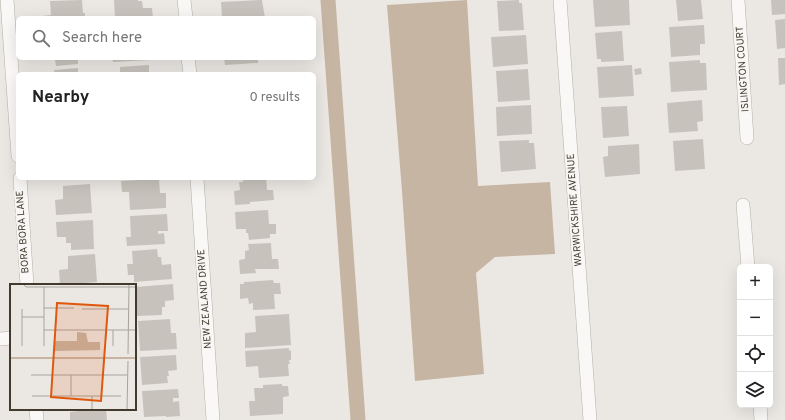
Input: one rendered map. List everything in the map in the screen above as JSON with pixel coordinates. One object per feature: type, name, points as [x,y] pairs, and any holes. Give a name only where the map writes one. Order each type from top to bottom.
[{"type":"street","points":[[6,0],[16,130]]},
{"type":"street","points":[[184,0],[186,16]]},
{"type":"street","name":"WARWICKSHIRE AVENUE","points":[[560,0],[590,420]]},
{"type":"street","name":"ISLINGTON COURT","points":[[738,0],[747,138]]},
{"type":"street","points":[[188,60],[190,72]]},
{"type":"street","name":"BORA BORA LANE","points":[[20,180],[27,284]]},
{"type":"street","name":"NEW ZEALAND DRIVE","points":[[197,180],[213,420]]},
{"type":"street","points":[[743,205],[748,264]]},
{"type":"street","points":[[0,339],[10,338]]},
{"type":"street","points":[[760,408],[761,420]]},
{"type":"street","points":[[36,410],[37,420]]},
{"type":"shaded area","points":[[467,0],[478,186],[550,182],[555,254],[495,257],[476,273],[484,374],[415,381],[387,5]]},
{"type":"building","points":[[82,0],[83,13],[85,13],[85,16],[42,16],[51,15],[50,1]]},
{"type":"building","points":[[114,0],[138,0],[142,1],[143,8],[152,8],[153,16],[115,16]]},
{"type":"building","points":[[262,0],[265,16],[222,16],[221,2]]},
{"type":"building","points":[[519,0],[519,3],[522,3],[524,30],[499,31],[497,1]]},
{"type":"building","points":[[593,0],[629,0],[630,25],[595,27]]},
{"type":"building","points":[[676,0],[701,0],[703,19],[678,21]]},
{"type":"building","points":[[771,0],[785,0],[785,14],[772,15]]},
{"type":"building","points":[[785,19],[785,48],[777,49],[775,20]]},
{"type":"building","points":[[704,25],[705,44],[700,44],[700,55],[671,57],[669,27]]},
{"type":"building","points":[[622,31],[624,61],[601,62],[601,59],[597,59],[595,33]]},
{"type":"building","points":[[526,35],[528,64],[493,67],[491,37]]},
{"type":"building","points":[[778,58],[785,58],[785,84],[779,85]]},
{"type":"building","points":[[55,60],[78,60],[78,64],[56,66]]},
{"type":"building","points":[[112,60],[150,60],[113,62]]},
{"type":"building","points":[[224,60],[258,60],[258,63],[225,65]]},
{"type":"building","points":[[700,60],[700,63],[706,63],[707,90],[671,92],[669,62]]},
{"type":"building","points":[[149,65],[149,72],[120,72],[120,67]]},
{"type":"building","points":[[632,65],[634,96],[599,98],[597,67]]},
{"type":"building","points":[[78,68],[78,72],[54,72],[54,70]]},
{"type":"building","points":[[641,68],[642,74],[635,75],[634,69]]},
{"type":"building","points":[[528,69],[530,100],[498,102],[496,71]]},
{"type":"building","points":[[702,100],[703,121],[697,122],[698,131],[669,133],[667,103]]},
{"type":"building","points":[[531,105],[532,134],[497,136],[496,107]]},
{"type":"building","points":[[627,106],[629,136],[603,138],[601,107]]},
{"type":"building","points":[[703,139],[705,169],[675,171],[673,141]]},
{"type":"building","points":[[529,140],[529,143],[534,143],[536,169],[501,172],[499,141]]},
{"type":"building","points":[[639,144],[640,174],[605,177],[603,157],[608,156],[608,146]]},
{"type":"building","points":[[159,180],[160,193],[166,193],[166,208],[130,210],[129,192],[122,192],[121,181]]},
{"type":"building","points":[[243,180],[266,180],[267,190],[273,190],[274,200],[235,205],[234,191],[240,190],[239,182],[243,182]]},
{"type":"building","points":[[90,184],[92,213],[56,215],[55,200],[63,199],[63,186]]},
{"type":"building","points":[[268,210],[269,224],[276,224],[276,234],[270,234],[270,238],[249,240],[246,229],[236,229],[235,212]]},
{"type":"building","points":[[167,214],[168,231],[158,231],[158,234],[164,233],[165,244],[127,246],[126,237],[131,237],[130,216]]},
{"type":"building","points":[[93,220],[94,249],[71,250],[71,243],[66,243],[66,237],[57,237],[56,222]]},
{"type":"building","points":[[271,243],[272,259],[278,259],[279,269],[255,269],[256,273],[240,274],[239,260],[245,259],[245,251],[249,250],[248,244]]},
{"type":"building","points":[[157,249],[158,257],[161,257],[162,265],[171,264],[172,279],[134,282],[134,275],[128,275],[127,264],[133,264],[132,251]]},
{"type":"building","points":[[95,254],[97,282],[60,284],[59,270],[68,269],[68,256]]},
{"type":"building","points":[[273,280],[274,283],[280,283],[281,294],[274,294],[275,309],[253,310],[253,303],[249,304],[248,298],[240,299],[240,284],[244,284],[244,282]]},
{"type":"building","points":[[173,284],[174,300],[165,301],[165,307],[162,307],[162,315],[137,316],[136,287]]},
{"type":"building","points":[[289,314],[291,345],[245,348],[245,333],[256,332],[255,316]]},
{"type":"building","points":[[170,319],[171,333],[176,333],[177,349],[140,351],[138,321]]},
{"type":"building","points":[[289,348],[289,351],[291,350],[291,360],[289,360],[290,364],[288,364],[289,376],[259,378],[258,366],[246,367],[245,351]]},
{"type":"building","points":[[176,355],[177,370],[168,371],[168,383],[142,385],[140,357]]},
{"type":"building","points":[[282,384],[282,386],[288,386],[289,396],[283,397],[283,414],[250,416],[249,401],[255,401],[254,388],[263,388],[263,385]]},
{"type":"building","points":[[178,389],[179,398],[173,398],[173,402],[179,401],[180,416],[144,417],[142,391]]},
{"type":"building","points":[[106,410],[107,420],[70,420],[70,412]]},
{"type":"waterway","points":[[328,0],[358,420]]}]
